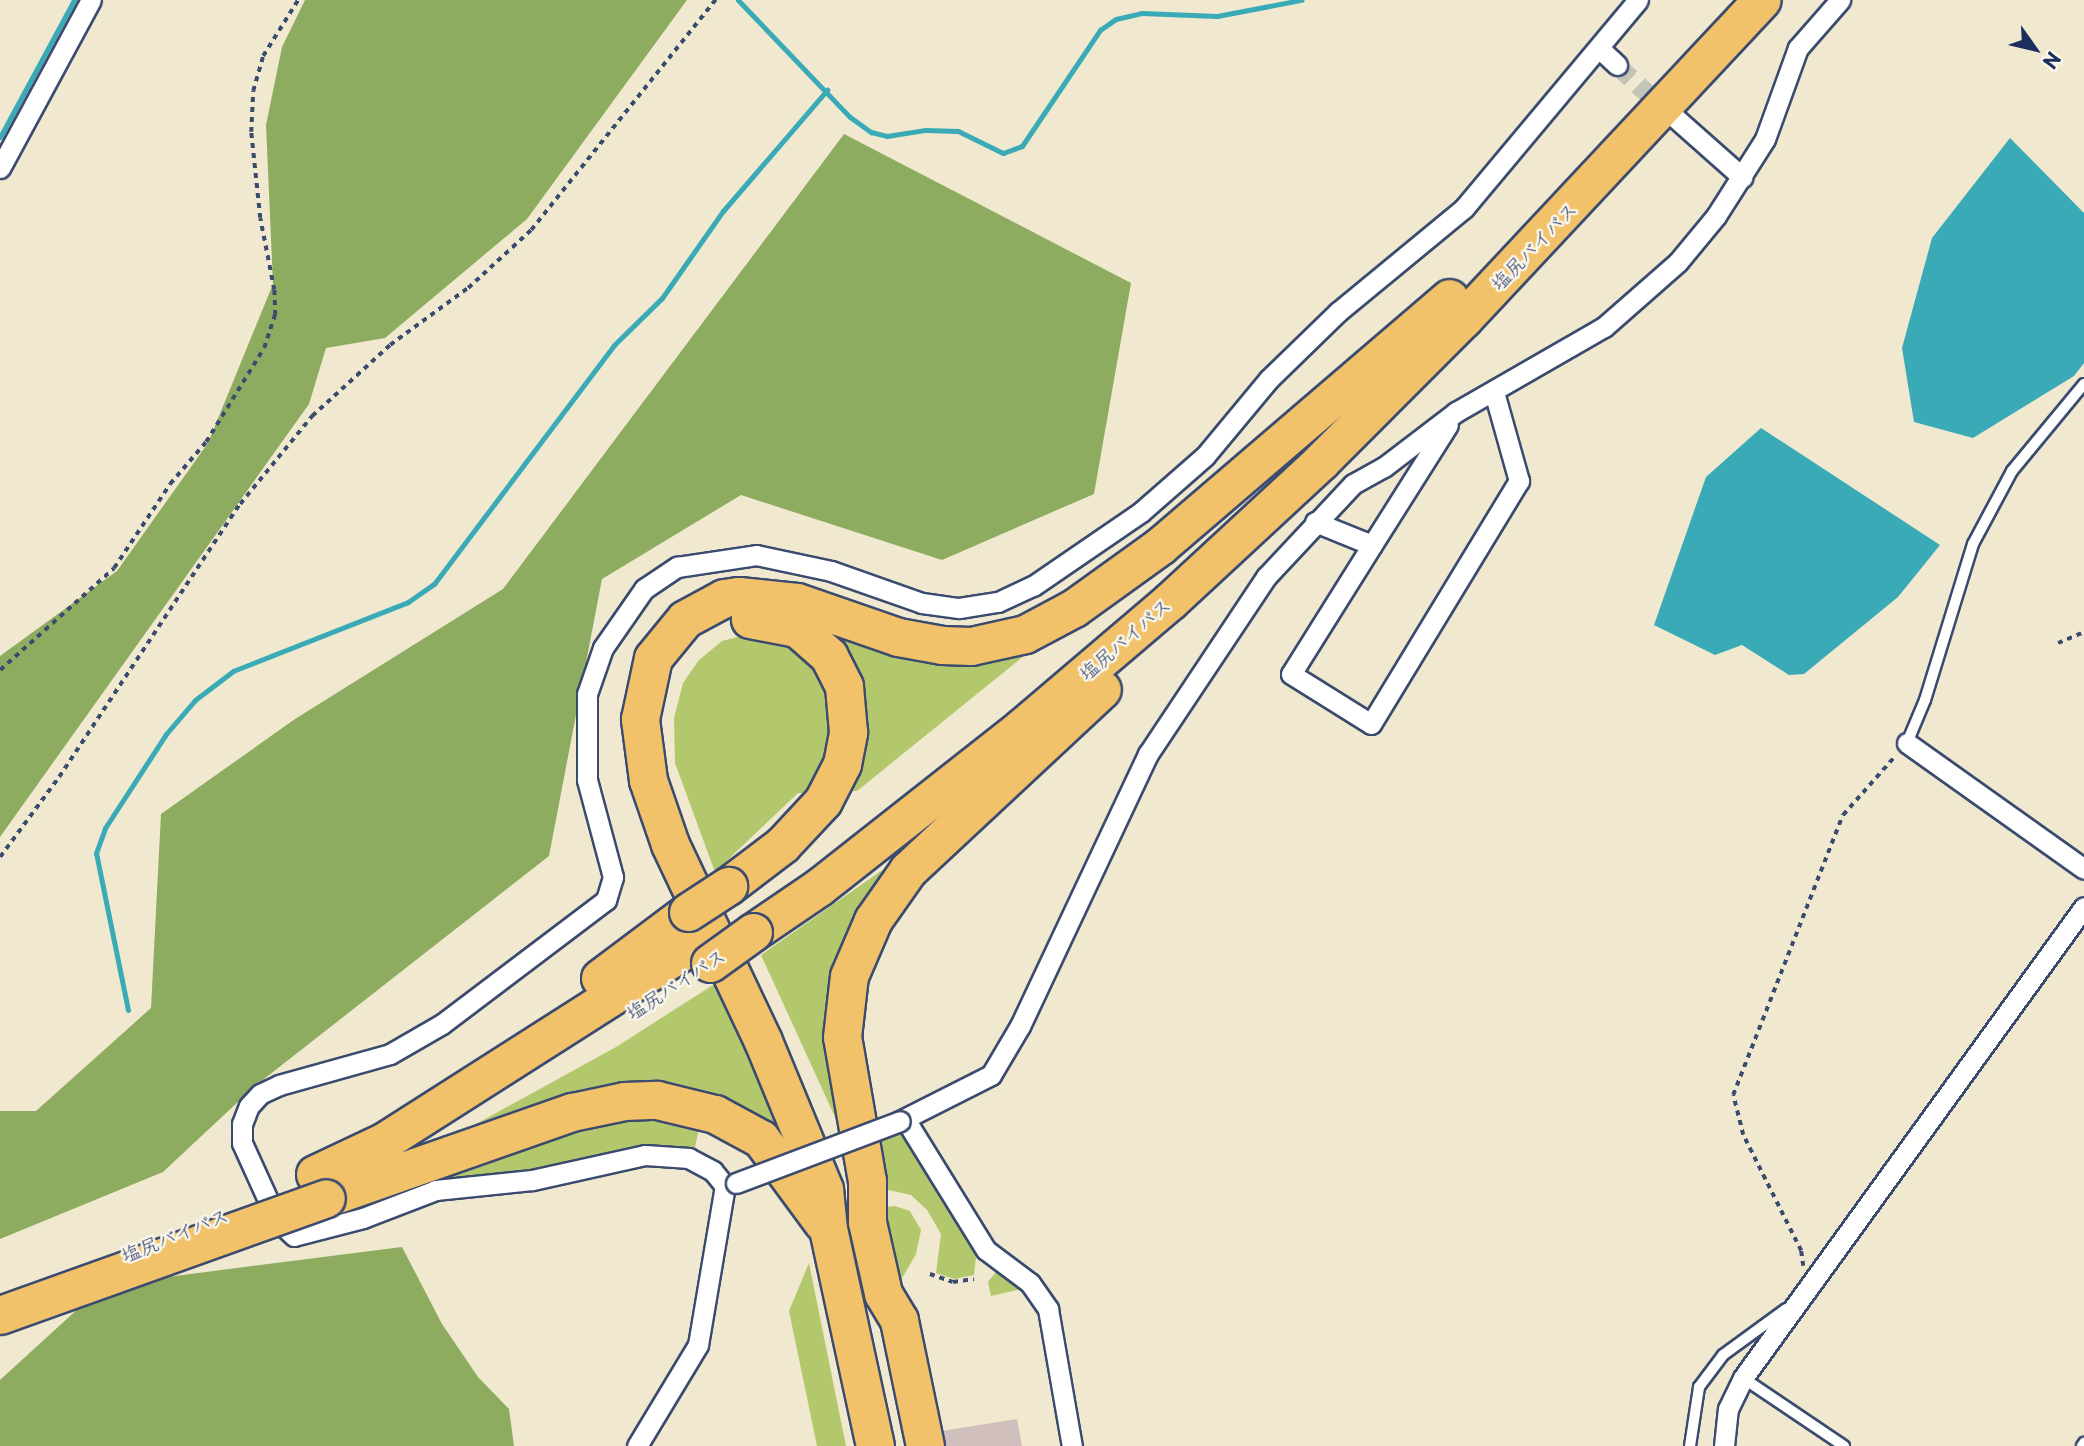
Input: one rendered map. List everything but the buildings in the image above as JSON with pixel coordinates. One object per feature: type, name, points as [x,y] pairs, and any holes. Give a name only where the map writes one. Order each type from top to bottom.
[{"type":"highway","name":"塩尻バイパス","points":[[0,1299],[174,1237],[327,1178],[700,938],[864,826],[1007,715],[1136,604],[1380,377],[1449,298],[1728,0]]},
{"type":"highway","name":"塩尻バイパス","points":[[742,909],[819,887],[1021,727],[1170,601],[1321,461],[1542,237],[1761,0]]},
{"type":"highway","points":[[875,1446],[828,1229],[824,1189],[814,1161],[656,809],[643,758],[640,719],[647,675],[661,645],[692,615],[724,598],[748,596],[797,602],[898,637],[942,645],[971,646],[1025,635],[1074,608],[1160,545],[1449,298]]},
{"type":"highway","points":[[908,1446],[881,1323],[883,1293],[867,1222],[867,1181],[842,1037],[849,976],[873,919],[908,870],[1114,678],[1321,461]]},
{"type":"highway","points":[[327,1178],[700,938],[742,909],[834,782],[846,749],[849,706],[833,663],[797,628],[770,620],[718,625],[685,648],[659,698],[659,759],[683,834],[785,1034],[843,1186],[867,1222]]},
{"type":"highway","points":[[0,1315],[327,1178],[572,1112],[657,1100],[715,1114],[761,1139],[828,1229]]},
{"type":"highway","points":[[883,1293],[899,1320],[925,1446]]},
{"type":"highway","points":[[846,1303],[836,1326],[860,1446]]},
{"type":"highway","points":[[846,1303],[866,1324],[890,1446]]},
{"type":"street","points":[[0,168],[91,0]]},
{"type":"street","points":[[730,1185],[713,1171],[689,1158],[645,1155],[532,1180],[436,1191],[363,1218],[294,1236],[277,1220],[242,1143],[242,1124],[260,1094],[390,1054],[442,1024],[606,900],[613,877],[587,780],[587,694],[603,648],[644,589],[677,567],[756,555],[831,571],[922,603],[958,608],[998,602],[1033,586],[1142,512],[1205,456],[1269,379],[1328,322],[1372,281],[1464,208],[1601,50],[1638,0]]},
{"type":"street","points":[[730,1185],[902,1120],[991,1075],[1020,1026],[1148,754],[1266,577],[1353,484],[1384,467],[1456,412],[1604,327],[1646,293],[1678,262],[1742,177],[1765,139],[1790,61],[1840,0]]},
{"type":"street","points":[[1601,50],[1617,65]]},
{"type":"street","points":[[1672,115],[1742,177]]},
{"type":"street","points":[[1456,412],[1291,674],[1371,724],[1519,481],[1493,392]]},
{"type":"street","points":[[1315,522],[1372,545]]},
{"type":"street","points":[[1907,743],[2084,869]]},
{"type":"street","points":[[1724,1446],[1728,1409],[1743,1378],[1808,1293],[2084,907]]},
{"type":"street","points":[[902,1120],[986,1250],[1030,1283],[1048,1309],[1072,1446]]},
{"type":"street","points":[[637,1446],[698,1345],[730,1185]]},
{"type":"lane","points":[[1907,743],[1925,700],[1973,544],[2012,471],[2084,384]]},
{"type":"lane","points":[[1690,1446],[1699,1387],[1723,1355],[1808,1293]]},
{"type":"lane","points":[[1743,1378],[1844,1446]]},
{"type":"path","points":[[0,670],[114,568],[170,484],[206,442],[264,348],[275,315],[274,290],[260,218],[251,132],[253,91],[263,55],[298,0]]},
{"type":"path","points":[[0,858],[59,777],[240,504],[312,416],[390,345],[468,288],[531,230],[715,0]]},
{"type":"path","points":[[2058,643],[2084,632]]},
{"type":"path","points":[[1808,1293],[1801,1251],[1743,1135],[1733,1095],[1843,814],[1907,743]]},
{"type":"path","points":[[930,1274],[953,1282],[974,1279]]},
{"type":"shaded area","points":[[1017,1419],[1022,1446],[931,1446],[929,1433]]},
{"type":"green space","points":[[305,0],[687,0],[527,219],[385,338],[326,348],[309,404],[0,837],[0,656],[117,571],[208,443],[273,284],[266,125],[282,47]]},
{"type":"green space","points":[[844,134],[1131,283],[1094,494],[942,560],[741,495],[602,579],[549,856],[255,1086],[163,1172],[0,1239],[0,1111],[36,1111],[151,1008],[161,814],[295,719],[503,589]]},
{"type":"green space","points":[[805,612],[1035,647],[857,791],[849,791],[846,785],[861,749]]},
{"type":"green space","points":[[749,634],[790,642],[822,670],[838,732],[809,793],[798,793],[715,872],[675,763],[674,718],[683,683],[699,660],[722,641]]},
{"type":"green space","points":[[891,864],[864,914],[841,1130],[761,955]]},
{"type":"green space","points":[[724,978],[796,1147],[788,1151],[757,1117],[732,1101],[689,1088],[657,1085],[447,1140],[616,1047]]},
{"type":"green space","points":[[619,1114],[701,1119],[695,1147],[631,1147],[530,1174],[423,1190],[423,1179]]},
{"type":"green space","points":[[903,1131],[977,1248],[974,1275],[954,1279],[936,1273],[941,1234],[927,1210],[911,1195],[879,1188],[870,1144]]},
{"type":"green space","points":[[895,1206],[910,1211],[921,1230],[916,1254],[901,1280],[885,1207]]},
{"type":"green space","points":[[402,1247],[442,1324],[478,1377],[509,1409],[514,1446],[0,1446],[0,1380],[104,1285]]},
{"type":"green space","points":[[809,1263],[846,1446],[817,1446],[789,1311]]},
{"type":"green space","points":[[999,1268],[1026,1288],[991,1296],[988,1282]]},
{"type":"water","points":[[2010,138],[2084,213],[2084,363],[2074,376],[1973,438],[1914,422],[1902,348],[1932,238]]},
{"type":"water","points":[[1761,428],[1940,545],[1898,597],[1804,674],[1789,675],[1742,645],[1715,655],[1654,625],[1706,477]]},
{"type":"waterway","points":[[0,137],[74,0]]},
{"type":"waterway","points":[[738,0],[850,117],[871,132],[887,136],[926,130],[958,131],[1003,153],[1022,146],[1100,30],[1116,19],[1141,13],[1217,16],[1301,0]]},
{"type":"waterway","points":[[128,1010],[96,853],[105,828],[166,734],[195,700],[233,671],[408,602],[434,584],[614,345],[662,298],[723,211],[827,90]]},
{"type":"tunnel","points":[[1617,65],[1668,112]]}]
